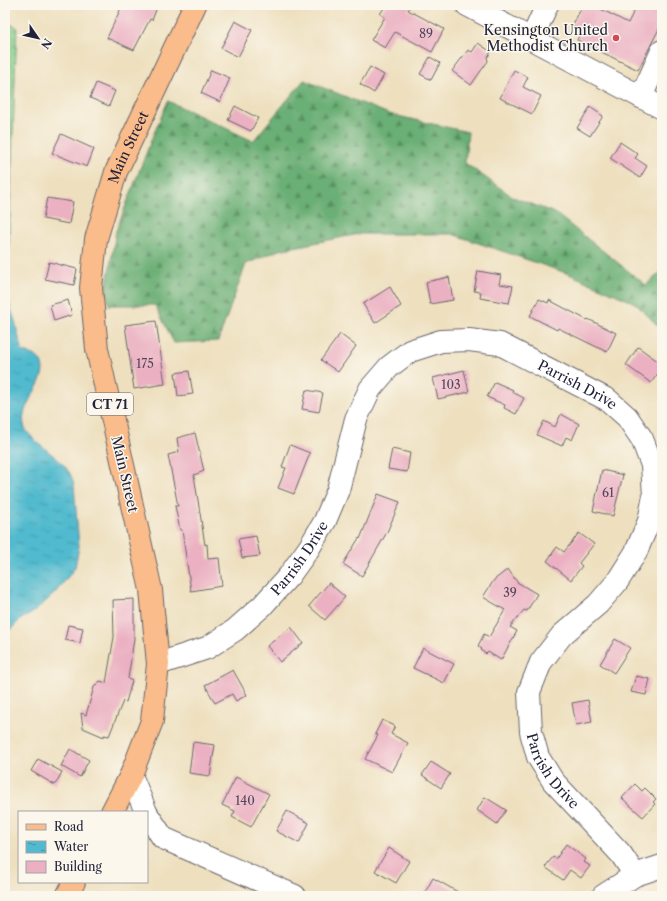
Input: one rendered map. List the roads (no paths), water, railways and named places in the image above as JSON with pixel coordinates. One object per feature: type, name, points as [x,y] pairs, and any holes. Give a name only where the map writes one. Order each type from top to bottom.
[{"type":"main road","name":"Main Street","points":[[113,811],[131,775],[152,721],[158,664],[151,590],[97,349],[91,288],[96,239],[116,172],[195,5]]},
{"type":"main road","points":[[67,896],[74,883]]},
{"type":"street","points":[[467,5],[662,108]]},
{"type":"street","points":[[532,38],[547,5]]},
{"type":"street","points":[[641,97],[662,51]]},
{"type":"street","name":"Parrish Drive","points":[[158,664],[207,648],[230,633],[262,606],[289,576],[325,522],[338,490],[356,419],[370,389],[389,366],[410,351],[441,341],[469,340],[500,344],[608,400],[627,417],[642,439],[652,465],[654,496],[649,521],[636,552],[617,582],[598,604],[562,635],[541,662],[529,692],[531,732],[538,757],[553,781],[617,849],[635,875]]},
{"type":"street","points":[[131,775],[145,811]]},
{"type":"street","points":[[148,819],[155,839],[295,896]]},
{"type":"street","points":[[602,896],[635,875],[662,866]]},
{"type":"water","points":[[5,289],[22,351],[38,358],[42,365],[43,373],[40,381],[26,407],[24,425],[27,432],[63,464],[72,477],[79,547],[75,567],[54,594],[34,612],[21,619],[5,635]]},
{"type":"place","name":"Kensington United Methodist Church","points":[[616,38]]}]
